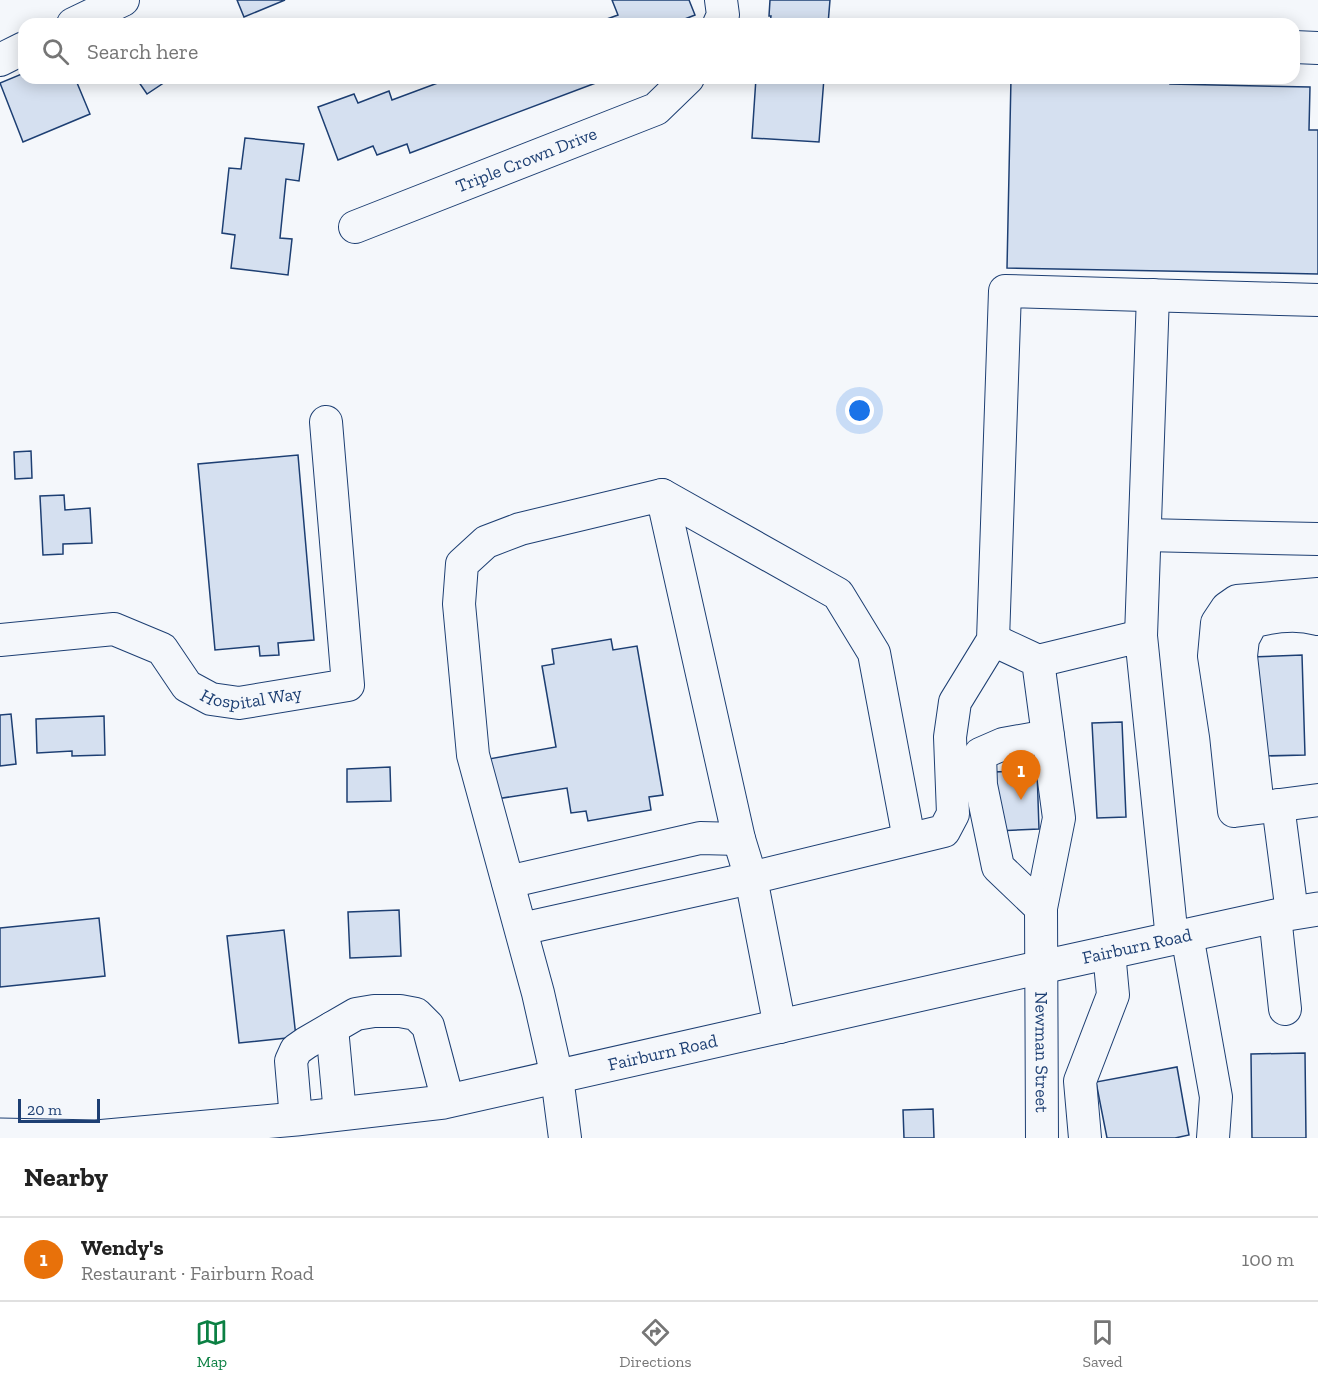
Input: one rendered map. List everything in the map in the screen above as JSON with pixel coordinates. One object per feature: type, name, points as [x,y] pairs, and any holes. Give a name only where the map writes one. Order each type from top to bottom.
[{"type":"main road","name":"Fairburn Road","points":[[0,1135],[96,1137],[296,1119],[448,1101],[1109,952],[1295,913]]},
{"type":"street","points":[[86,18],[123,0]]},
{"type":"street","points":[[721,0],[722,18]]},
{"type":"street","points":[[1300,47],[1318,48]]},
{"type":"street","points":[[0,60],[18,51]]},
{"type":"street","name":"Triple Crown Drive","points":[[356,227],[656,109],[682,84]]},
{"type":"street","points":[[521,929],[750,878],[944,831],[953,814],[950,737],[955,702],[993,640],[1005,291],[1318,300]]},
{"type":"street","points":[[1153,295],[1141,636],[1180,937],[1216,1097],[1213,1138]]},
{"type":"street","name":"Hospital Way","points":[[0,640],[114,629],[162,649],[187,686],[211,699],[238,703],[348,685],[326,422]]},
{"type":"street","points":[[566,1138],[557,1077],[538,993],[473,755],[459,604],[462,564],[486,542],[520,529],[662,495],[838,594],[873,653],[909,839]]},
{"type":"street","points":[[662,495],[739,839],[750,878],[780,1027]]},
{"type":"street","points":[[1145,535],[1318,539]]},
{"type":"street","points":[[1318,594],[1237,601],[1227,608],[1217,623],[1214,656],[1226,735],[1234,812],[1318,800]]},
{"type":"street","points":[[1285,1009],[1295,913],[1268,806],[1241,656],[1243,639],[1252,622],[1269,617],[1306,616],[1318,619]]},
{"type":"street","points":[[993,640],[1038,661],[1141,636]]},
{"type":"street","name":"Newman Street","points":[[1038,661],[1059,818],[1041,908],[1042,1138]]},
{"type":"street","points":[[1041,908],[998,867],[981,785],[980,754],[1003,744],[1048,736]]},
{"type":"street","points":[[508,882],[700,838],[739,839]]},
{"type":"street","points":[[1085,1138],[1080,1081],[1113,995],[1109,952]]},
{"type":"street","points":[[296,1119],[291,1061],[296,1050],[356,1014],[374,1011],[400,1011],[416,1014],[428,1026],[448,1101]]},
{"type":"street","points":[[332,1028],[340,1114]]},
{"type":"building","points":[[237,0],[285,0],[244,17]]},
{"type":"building","points":[[612,0],[689,0],[695,15],[687,18],[610,18],[618,15]]},
{"type":"building","points":[[770,0],[830,0],[828,18],[771,18]]},
{"type":"building","points":[[18,76],[18,84],[78,84],[90,114],[23,142],[0,83]]},
{"type":"building","points":[[140,84],[162,84],[147,94]]},
{"type":"building","points":[[435,84],[593,84],[410,153],[407,144],[377,155],[373,146],[338,160],[318,107],[354,94],[358,103],[389,91],[392,100]]},
{"type":"building","points":[[756,84],[824,84],[819,142],[752,138]]},
{"type":"building","points":[[1011,84],[1310,87],[1309,130],[1318,130],[1318,274],[1007,268]]},
{"type":"building","points":[[245,138],[304,144],[299,181],[286,179],[280,238],[292,239],[288,275],[231,268],[235,235],[222,233],[229,168],[241,169]]},
{"type":"building","points":[[31,451],[32,478],[15,479],[14,452]]},
{"type":"building","points":[[298,455],[314,640],[278,643],[279,655],[260,656],[259,646],[215,650],[198,464]]},
{"type":"building","points":[[64,495],[65,510],[90,508],[92,543],[63,544],[63,554],[43,555],[40,496]]},
{"type":"building","points":[[611,639],[613,650],[637,646],[663,795],[649,797],[651,810],[588,821],[586,811],[571,813],[567,788],[490,800],[483,760],[556,747],[542,666],[554,664],[552,649]]},
{"type":"building","points":[[1302,655],[1305,755],[1265,756],[1251,657]]},
{"type":"building","points":[[11,714],[16,764],[0,766],[0,715]]},
{"type":"building","points":[[104,716],[105,755],[72,756],[72,751],[37,753],[36,719]]},
{"type":"building","points":[[1122,722],[1126,817],[1097,818],[1092,723]]},
{"type":"building","points":[[390,767],[391,801],[347,802],[347,769]]},
{"type":"building","points":[[1037,770],[1039,829],[996,831],[994,772]]},
{"type":"building","points":[[399,910],[401,956],[350,958],[348,912]]},
{"type":"building","points":[[99,918],[105,976],[0,987],[0,928]]},
{"type":"building","points":[[284,930],[296,1037],[239,1043],[227,936]]},
{"type":"building","points":[[1305,1053],[1306,1138],[1252,1138],[1251,1054]]},
{"type":"building","points":[[1177,1067],[1189,1135],[1175,1138],[1107,1138],[1096,1082]]},
{"type":"building","points":[[933,1109],[934,1138],[904,1138],[903,1110]]},
{"type":"place","name":"Wendy's","points":[[1021,800]]}]
